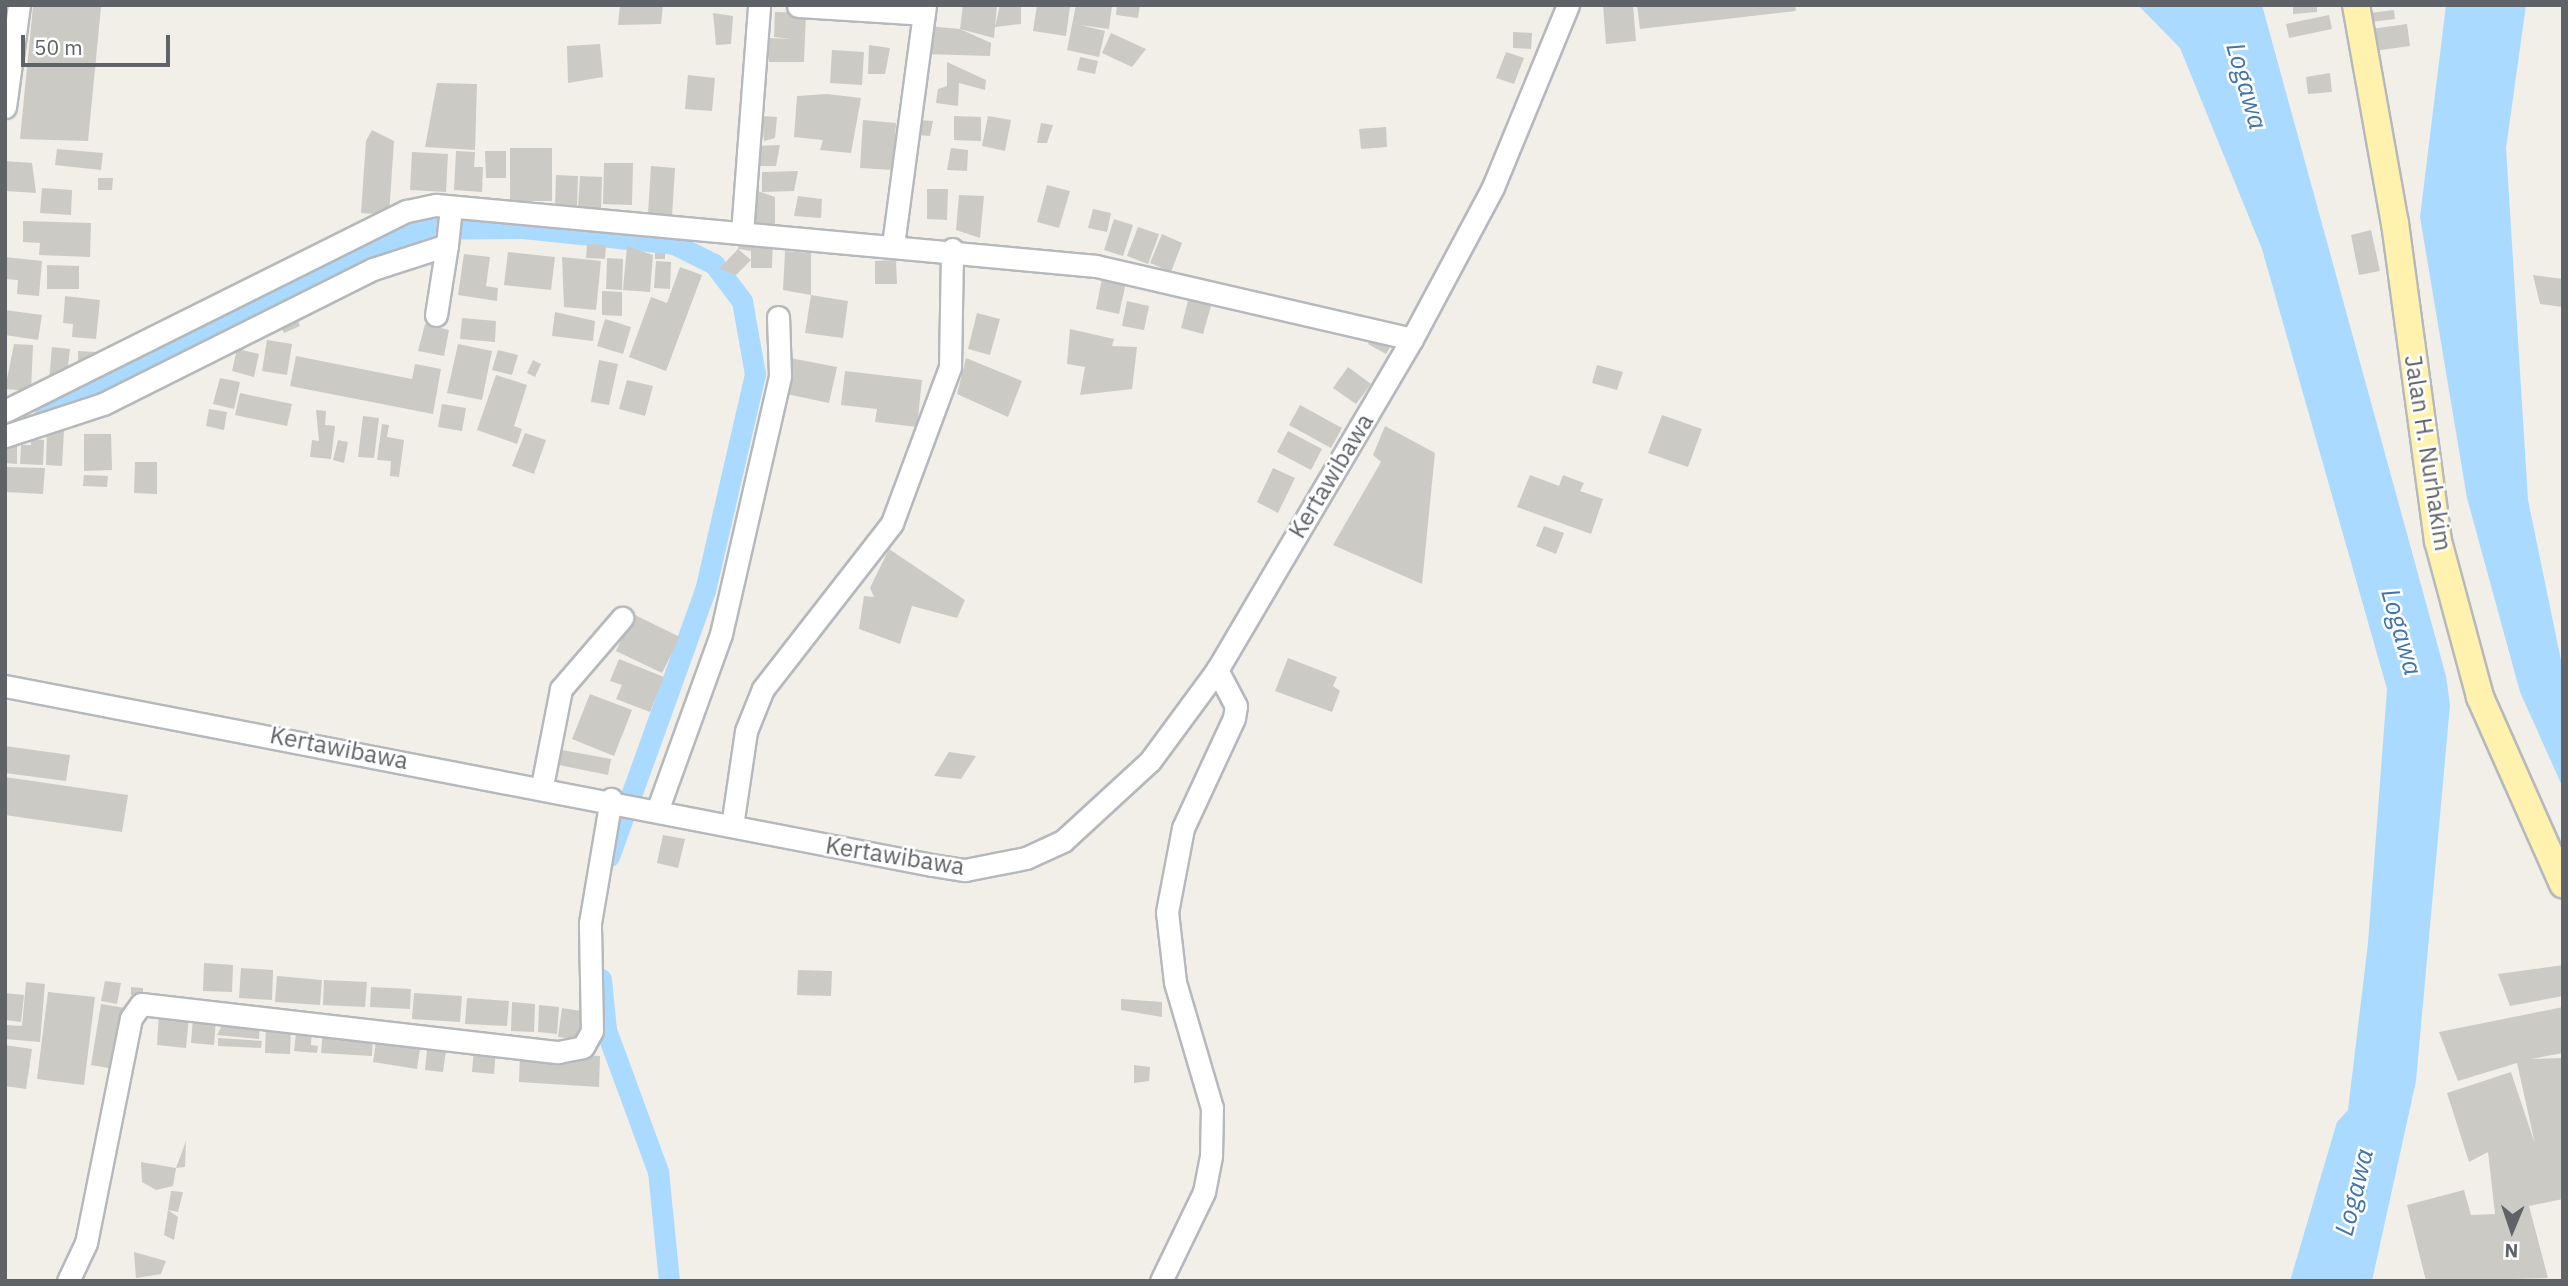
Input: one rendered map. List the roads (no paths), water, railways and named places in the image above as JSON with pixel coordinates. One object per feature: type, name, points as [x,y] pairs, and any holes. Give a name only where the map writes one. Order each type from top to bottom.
[{"type":"main road","name":"Jalan H. Nurhakim","points":[[2356,5],[2395,223],[2438,541],[2480,697],[2563,884]]},
{"type":"street","points":[[5,107],[19,5]]},
{"type":"street","points":[[742,233],[759,5]]},
{"type":"street","name":"Kertawibawa","points":[[5,686],[614,799],[686,818],[965,870],[1016,861],[1063,841],[1150,761],[1217,670],[1412,339],[1493,187],[1568,5]]},
{"type":"street","points":[[798,6],[925,10],[893,245]]},
{"type":"street","points":[[5,411],[95,391],[407,211],[449,223],[742,233],[952,249],[1131,271],[1412,339]]},
{"type":"street","points":[[436,315],[449,223]]},
{"type":"street","points":[[5,436],[95,391],[373,269],[449,223]]},
{"type":"street","points":[[727,825],[746,731],[763,690],[892,523],[950,367],[952,249]]},
{"type":"street","points":[[651,809],[721,634],[780,376],[778,317]]},
{"type":"street","points":[[542,786],[561,689],[622,618]]},
{"type":"street","points":[[1161,1281],[1204,1192],[1212,1154],[1212,1108],[1175,982],[1167,912],[1183,828],[1234,718],[1233,699],[1217,670]]},
{"type":"street","points":[[68,1281],[86,1243],[131,1018],[141,1004],[558,1052],[583,1047],[594,1013],[590,923],[614,799]]},
{"type":"water","name":"Logawa","points":[[2138,5],[2262,5],[2446,676],[2450,705],[2416,1081],[2372,1281],[2290,1281],[2337,1122],[2348,1110],[2368,943],[2387,689],[2262,249],[2180,48]]},
{"type":"water","points":[[2446,5],[2526,5],[2506,148],[2528,500],[2563,670],[2563,788],[2520,692],[2467,498],[2420,217]]},
{"type":"waterway","points":[[44,416],[420,229],[523,228],[674,244],[714,264],[742,301],[755,374],[705,590],[609,856]]},
{"type":"waterway","points":[[601,979],[606,1030],[658,1171],[669,1281]]}]
